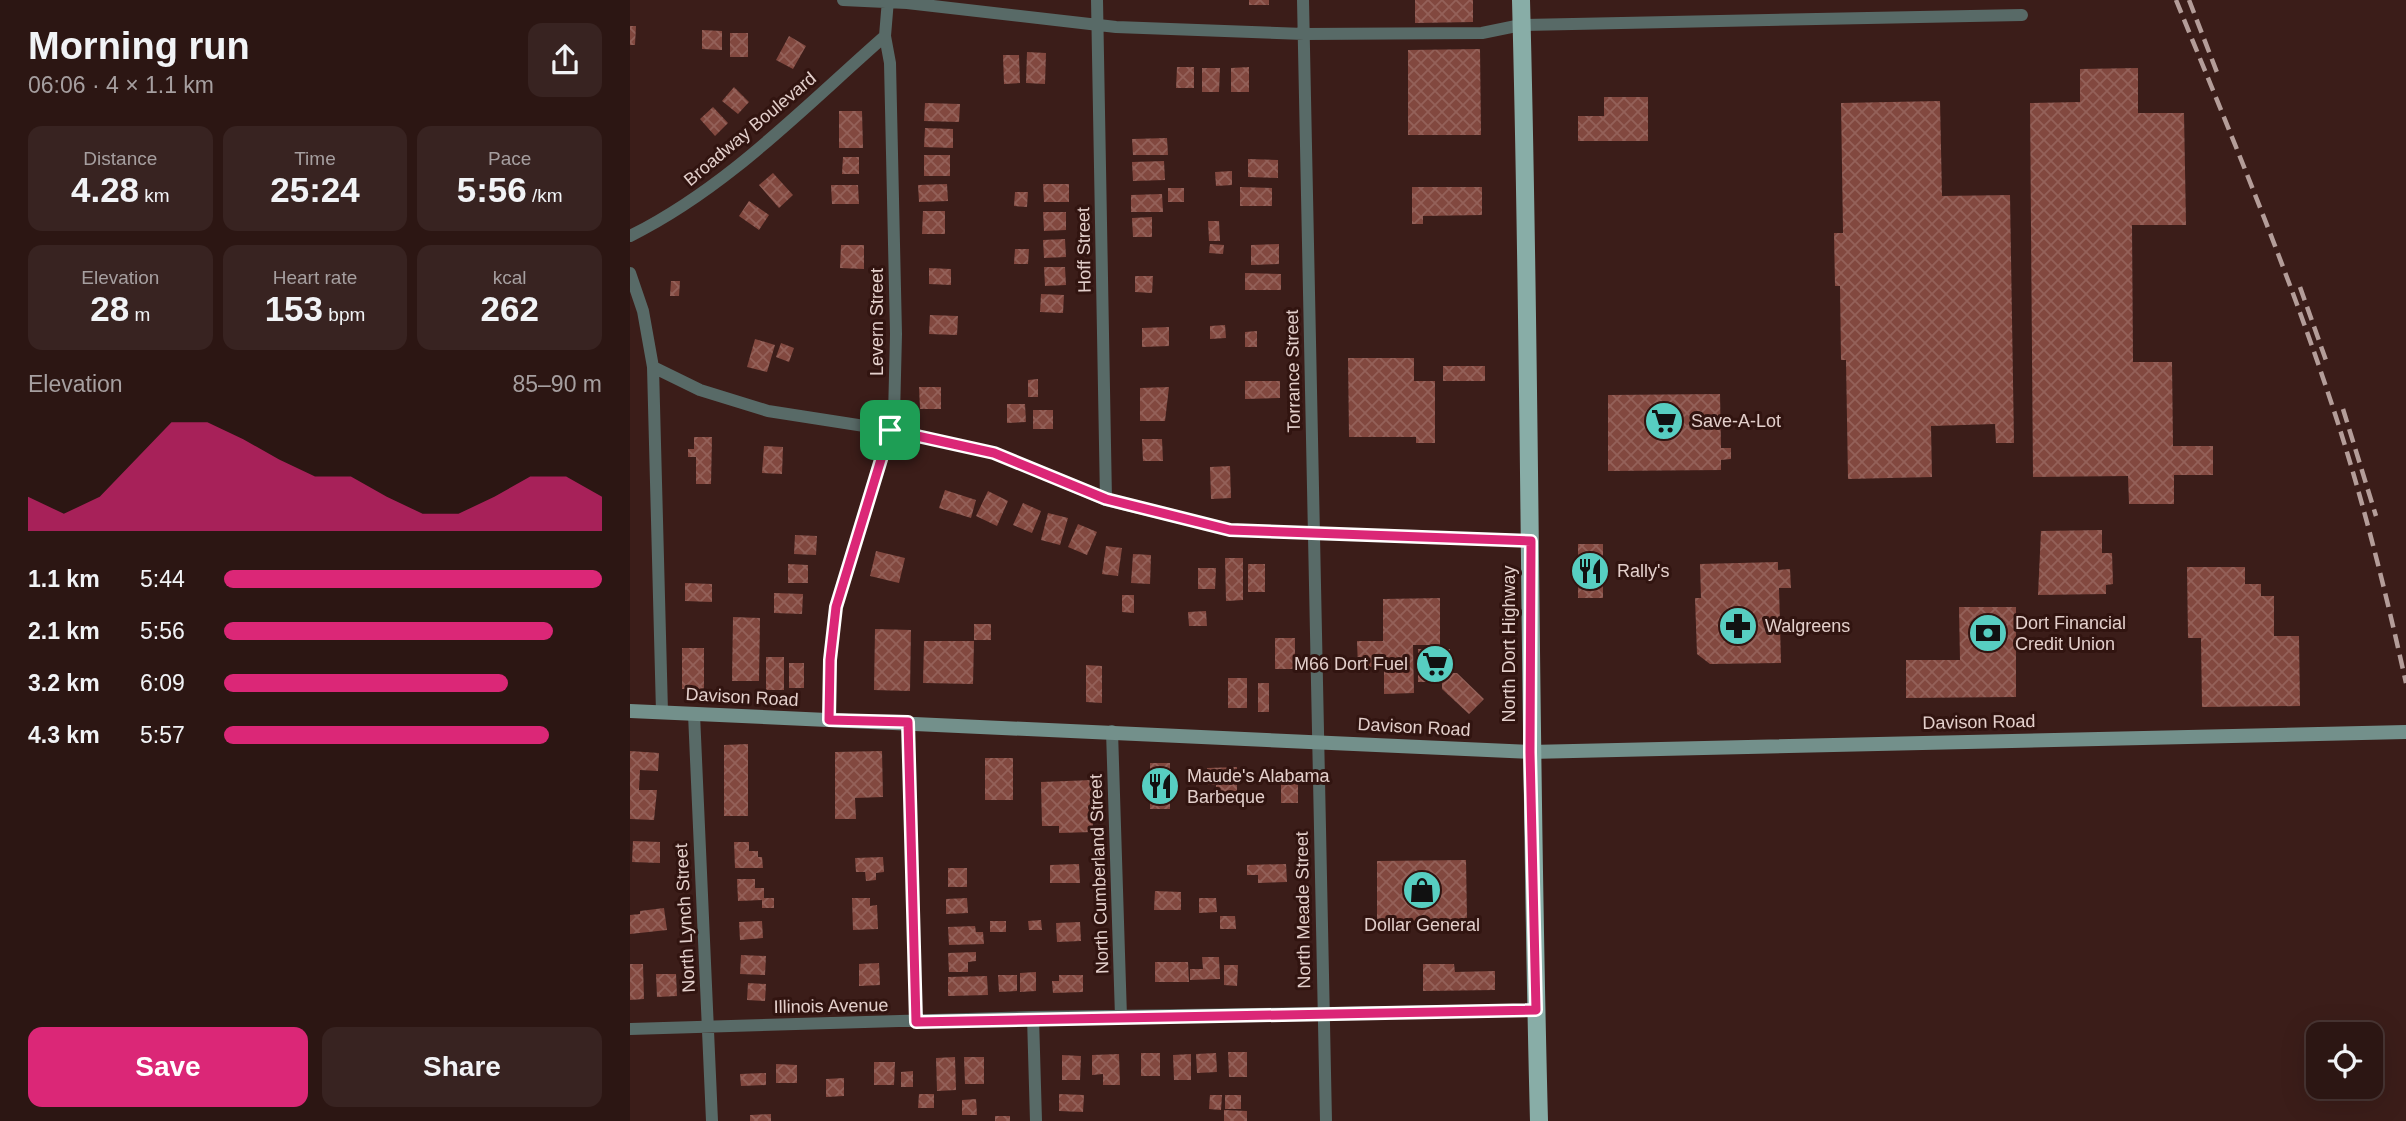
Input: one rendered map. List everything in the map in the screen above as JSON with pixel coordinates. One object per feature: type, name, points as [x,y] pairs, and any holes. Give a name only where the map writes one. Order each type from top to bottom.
[{"type":"main road","name":"North Dort Highway","points":[[1521,0],[1531,541],[1530,752],[1539,1121]]},
{"type":"main road","name":"Davison Road","points":[[630,711],[1530,752],[2406,732]]},
{"type":"street","points":[[843,0],[888,1],[1098,26],[1304,34],[1482,33],[1521,25],[2022,15]]},
{"type":"street","name":"Hoff Street","points":[[1097,0],[1106,499]]},
{"type":"street","name":"Torrance Street","points":[[1303,0],[1317,741]]},
{"type":"street","name":"Levern Street","points":[[829,720],[830,660],[836,607],[894,416],[896,321],[890,64],[885,36],[888,1]]},
{"type":"street","name":"Broadway Boulevard","points":[[630,236],[669,217],[716,184],[885,36]]},
{"type":"street","points":[[630,273],[643,311],[653,366],[662,712]]},
{"type":"street","points":[[653,366],[700,390],[768,411],[890,430],[994,453],[1106,499],[1230,530],[1531,541]]},
{"type":"street","name":"North Lynch Street","points":[[694,714],[712,1121]]},
{"type":"street","points":[[908,722],[916,1022]]},
{"type":"street","name":"North Cumberland Street","points":[[1112,731],[1121,1017]]},
{"type":"street","name":"North Meade Street","points":[[1317,741],[1326,1121]]},
{"type":"street","name":"Illinois Avenue","points":[[630,1029],[1033,1017],[1536,1010]]},
{"type":"street","points":[[1033,1017],[1036,1121]]},
{"type":"building","points":[[1249,0],[1269,0],[1269,5],[1249,5]]},
{"type":"building","points":[[1415,0],[1473,0],[1473,22],[1415,23]]},
{"type":"building","points":[[630,26],[636,26],[635,45],[630,45]]},
{"type":"building","points":[[702,30],[722,31],[722,50],[702,49]]},
{"type":"building","points":[[730,33],[748,33],[748,57],[730,57]]},
{"type":"building","points":[[789,36],[806,46],[793,69],[776,60]]},
{"type":"building","points":[[1480,49],[1481,135],[1408,135],[1408,50]]},
{"type":"building","points":[[1027,52],[1046,53],[1045,84],[1026,83]]},
{"type":"building","points":[[1003,55],[1019,55],[1020,83],[1004,84]]},
{"type":"building","points":[[1177,67],[1194,67],[1194,88],[1176,88]]},
{"type":"building","points":[[1249,67],[1249,92],[1231,92],[1231,68]]},
{"type":"building","points":[[1202,68],[1220,68],[1219,92],[1202,92]]},
{"type":"building","points":[[2138,68],[2138,113],[2184,113],[2186,225],[2132,225],[2133,362],[2172,362],[2173,446],[2213,446],[2213,475],[2174,475],[2174,504],[2129,504],[2128,476],[2033,477],[2030,103],[2080,102],[2080,69]]},
{"type":"building","points":[[734,87],[749,102],[738,114],[722,101]]},
{"type":"building","points":[[1604,97],[1648,97],[1648,141],[1578,141],[1578,116],[1604,116]]},
{"type":"building","points":[[1940,101],[1942,196],[2010,195],[2014,443],[1996,443],[1995,424],[1931,426],[1932,477],[1848,479],[1846,360],[1841,360],[1840,286],[1835,286],[1834,233],[1843,233],[1841,103]]},
{"type":"building","points":[[925,103],[960,104],[959,122],[924,121]]},
{"type":"building","points":[[713,107],[728,123],[715,136],[700,119]]},
{"type":"building","points":[[839,111],[862,111],[863,148],[839,148]]},
{"type":"building","points":[[925,128],[953,129],[953,148],[924,147]]},
{"type":"building","points":[[1167,138],[1168,155],[1133,155],[1132,139]]},
{"type":"building","points":[[924,155],[950,155],[950,176],[924,176]]},
{"type":"building","points":[[843,157],[859,157],[859,174],[842,174]]},
{"type":"building","points":[[1248,159],[1278,160],[1278,178],[1248,177]]},
{"type":"building","points":[[1164,161],[1165,180],[1133,181],[1132,162]]},
{"type":"building","points":[[1232,171],[1232,185],[1216,186],[1215,172]]},
{"type":"building","points":[[773,173],[793,195],[779,208],[759,185]]},
{"type":"building","points":[[947,184],[948,201],[919,202],[918,185]]},
{"type":"building","points":[[1043,184],[1069,184],[1069,202],[1044,202]]},
{"type":"building","points":[[831,185],[858,185],[859,204],[832,204]]},
{"type":"building","points":[[1240,187],[1272,188],[1272,206],[1240,206]]},
{"type":"building","points":[[1412,187],[1482,187],[1482,215],[1423,216],[1423,224],[1412,224]]},
{"type":"building","points":[[1168,188],[1184,188],[1184,202],[1168,202]]},
{"type":"building","points":[[1015,192],[1028,192],[1027,207],[1014,206]]},
{"type":"building","points":[[1162,194],[1163,212],[1131,212],[1131,195]]},
{"type":"building","points":[[749,201],[769,215],[759,230],[739,216]]},
{"type":"building","points":[[923,211],[945,211],[945,234],[922,234]]},
{"type":"building","points":[[1043,212],[1066,212],[1066,230],[1044,231]]},
{"type":"building","points":[[1152,217],[1152,237],[1133,237],[1132,218]]},
{"type":"building","points":[[1208,221],[1219,221],[1220,241],[1209,241]]},
{"type":"building","points":[[1065,239],[1066,257],[1044,258],[1043,240]]},
{"type":"building","points":[[1210,244],[1224,245],[1223,254],[1209,253]]},
{"type":"building","points":[[1279,244],[1279,264],[1251,265],[1251,245]]},
{"type":"building","points":[[841,245],[864,245],[864,269],[840,268]]},
{"type":"building","points":[[1015,249],[1029,249],[1028,264],[1014,264]]},
{"type":"building","points":[[1044,267],[1065,267],[1066,285],[1045,286]]},
{"type":"building","points":[[929,268],[951,269],[951,285],[929,284]]},
{"type":"building","points":[[1245,273],[1281,274],[1281,290],[1245,290]]},
{"type":"building","points":[[1135,276],[1153,276],[1152,293],[1135,292]]},
{"type":"building","points":[[671,281],[680,281],[679,296],[670,296]]},
{"type":"building","points":[[1041,294],[1064,295],[1063,313],[1040,312]]},
{"type":"building","points":[[930,315],[958,316],[957,335],[929,334]]},
{"type":"building","points":[[1225,325],[1226,338],[1210,339],[1210,326]]},
{"type":"building","points":[[1169,327],[1169,346],[1142,347],[1142,328]]},
{"type":"building","points":[[1257,331],[1257,347],[1245,347],[1245,332]]},
{"type":"building","points":[[755,339],[775,345],[767,372],[747,367]]},
{"type":"building","points":[[781,343],[794,348],[789,362],[776,357]]},
{"type":"building","points":[[1348,358],[1414,358],[1414,381],[1435,381],[1435,443],[1416,443],[1416,437],[1349,437]]},
{"type":"building","points":[[1443,366],[1485,366],[1485,381],[1443,381]]},
{"type":"building","points":[[1038,379],[1038,397],[1028,397],[1028,380]]},
{"type":"building","points":[[1245,381],[1280,381],[1280,398],[1245,399]]},
{"type":"building","points":[[919,387],[941,387],[941,409],[920,409]]},
{"type":"building","points":[[1169,387],[1165,421],[1140,421],[1140,388]]},
{"type":"building","name":"Save-A-Lot","points":[[1720,394],[1721,448],[1731,448],[1731,459],[1721,460],[1721,470],[1608,471],[1608,395]]},
{"type":"building","points":[[1007,404],[1025,404],[1026,422],[1007,423]]},
{"type":"building","points":[[1033,410],[1053,410],[1053,429],[1033,429]]},
{"type":"building","points":[[694,437],[712,437],[711,484],[696,484],[696,457],[688,457],[688,449],[694,449]]},
{"type":"building","points":[[1142,439],[1162,439],[1163,461],[1143,461]]},
{"type":"building","points":[[764,446],[783,447],[782,474],[762,473]]},
{"type":"building","points":[[1230,466],[1231,498],[1211,499],[1210,467]]},
{"type":"building","points":[[945,490],[976,500],[971,518],[939,508]]},
{"type":"building","points":[[988,491],[1008,501],[997,526],[976,516]]},
{"type":"building","points":[[1023,503],[1041,511],[1032,533],[1013,525]]},
{"type":"building","points":[[1048,513],[1068,518],[1060,545],[1041,540]]},
{"type":"building","points":[[1078,524],[1097,532],[1087,555],[1068,547]]},
{"type":"building","points":[[2102,530],[2102,553],[2112,553],[2113,584],[2106,585],[2106,594],[2038,595],[2041,531]]},
{"type":"building","points":[[795,535],[817,536],[816,555],[794,554]]},
{"type":"building","name":"Rally's","points":[[1578,544],[1603,544],[1603,598],[1578,598]]},
{"type":"building","points":[[1106,546],[1122,548],[1118,576],[1102,574]]},
{"type":"building","points":[[876,551],[905,558],[899,583],[870,576]]},
{"type":"building","points":[[1133,554],[1151,555],[1150,584],[1131,583]]},
{"type":"building","points":[[1225,558],[1243,558],[1243,600],[1226,601]]},
{"type":"building","name":"Walgreens","points":[[1778,562],[1778,570],[1790,569],[1791,588],[1779,588],[1781,663],[1710,664],[1697,654],[1695,598],[1701,598],[1700,564]]},
{"type":"building","points":[[788,564],[808,565],[808,583],[788,583]]},
{"type":"building","points":[[1248,564],[1265,564],[1265,592],[1248,592]]},
{"type":"building","points":[[2187,567],[2245,567],[2245,584],[2261,584],[2261,596],[2274,596],[2274,636],[2299,636],[2300,706],[2202,707],[2201,638],[2188,638]]},
{"type":"building","points":[[1198,568],[1216,568],[1215,589],[1198,589]]},
{"type":"building","points":[[685,583],[712,584],[712,602],[685,601]]},
{"type":"building","points":[[774,593],[803,594],[802,614],[774,613]]},
{"type":"building","points":[[1122,595],[1134,595],[1134,613],[1122,612]]},
{"type":"building","points":[[1440,598],[1440,645],[1413,645],[1414,693],[1384,694],[1384,667],[1358,667],[1357,641],[1383,641],[1383,599]]},
{"type":"building","name":"Dort Financial Credit Union","points":[[1959,607],[2016,607],[2016,697],[1906,698],[1906,660],[1960,660]]},
{"type":"building","points":[[1206,611],[1207,626],[1189,626],[1188,612]]},
{"type":"building","points":[[733,617],[760,618],[759,681],[732,681]]},
{"type":"building","points":[[974,624],[991,624],[991,640],[974,640]]},
{"type":"building","points":[[875,629],[911,630],[910,691],[874,690]]},
{"type":"building","points":[[1275,638],[1295,638],[1295,669],[1275,669]]},
{"type":"building","points":[[924,641],[974,641],[973,684],[923,683]]},
{"type":"building","points":[[682,648],[704,648],[704,689],[682,689]]},
{"type":"building","points":[[1418,649],[1450,649],[1450,673],[1457,673],[1484,699],[1469,714],[1442,689],[1442,682],[1418,682]]},
{"type":"building","points":[[766,657],[784,657],[784,690],[766,690]]},
{"type":"building","points":[[789,663],[804,663],[804,688],[789,688]]},
{"type":"building","points":[[1086,665],[1102,666],[1102,703],[1086,702]]},
{"type":"building","points":[[1228,678],[1247,678],[1247,708],[1228,708]]},
{"type":"building","points":[[1258,683],[1269,683],[1269,712],[1258,712]]},
{"type":"building","points":[[748,744],[748,816],[724,816],[724,745]]},
{"type":"building","points":[[630,751],[659,753],[658,771],[640,770],[639,790],[657,790],[654,820],[630,819]]},
{"type":"building","points":[[882,751],[883,797],[855,798],[856,819],[835,819],[835,752]]},
{"type":"building","points":[[985,758],[1013,758],[1013,800],[985,800]]},
{"type":"building","name":"Maude's Alabama Barbeque","points":[[1150,763],[1170,763],[1170,809],[1150,809]]},
{"type":"building","points":[[1237,767],[1237,791],[1216,792],[1216,785],[1207,785],[1207,768]]},
{"type":"building","points":[[1281,773],[1298,773],[1298,803],[1281,803]]},
{"type":"building","points":[[1092,780],[1093,832],[1059,833],[1059,826],[1042,826],[1041,782]]},
{"type":"building","points":[[633,841],[660,842],[660,863],[632,862]]},
{"type":"building","points":[[734,842],[749,842],[749,851],[758,851],[758,857],[762,857],[763,868],[735,868]]},
{"type":"building","points":[[883,857],[884,872],[876,873],[876,880],[866,881],[865,872],[856,872],[855,858]]},
{"type":"building","name":"Dollar General","points":[[1466,860],[1467,920],[1377,921],[1377,861]]},
{"type":"building","points":[[1079,864],[1080,883],[1050,883],[1050,865]]},
{"type":"building","points":[[1286,864],[1287,882],[1258,883],[1258,875],[1247,875],[1247,865]]},
{"type":"building","points":[[948,868],[967,868],[967,887],[948,887]]},
{"type":"building","points":[[737,879],[755,879],[755,888],[764,888],[764,898],[774,898],[774,908],[762,908],[762,900],[738,901]]},
{"type":"building","points":[[1155,891],[1181,892],[1181,910],[1154,910]]},
{"type":"building","points":[[852,898],[870,898],[870,906],[877,905],[878,929],[853,930]]},
{"type":"building","points":[[967,898],[968,913],[946,914],[946,899]]},
{"type":"building","points":[[1199,898],[1216,898],[1217,912],[1199,913]]},
{"type":"building","points":[[664,908],[667,930],[630,934],[630,915]]},
{"type":"building","points":[[1220,916],[1235,916],[1236,929],[1220,929]]},
{"type":"building","points":[[1041,920],[1042,930],[1029,930],[1028,921]]},
{"type":"building","points":[[762,921],[763,938],[740,940],[739,922]]},
{"type":"building","points":[[990,921],[1006,921],[1006,932],[990,932]]},
{"type":"building","points":[[1080,922],[1081,941],[1057,942],[1056,923]]},
{"type":"building","points":[[975,926],[976,932],[983,932],[984,944],[949,945],[948,927]]},
{"type":"building","points":[[976,952],[976,961],[968,962],[968,972],[949,972],[948,953]]},
{"type":"building","points":[[741,955],[766,956],[765,975],[740,974]]},
{"type":"building","points":[[1202,957],[1219,957],[1220,979],[1190,980],[1190,969],[1203,969]]},
{"type":"building","points":[[1155,962],[1188,962],[1189,982],[1155,982]]},
{"type":"building","points":[[879,963],[880,985],[859,986],[859,964]]},
{"type":"building","points":[[630,964],[643,964],[644,999],[630,1000]]},
{"type":"building","points":[[1423,964],[1454,964],[1455,972],[1495,971],[1495,990],[1423,991]]},
{"type":"building","points":[[1224,965],[1238,965],[1237,986],[1224,985]]},
{"type":"building","points":[[1036,972],[1036,991],[1020,992],[1020,973]]},
{"type":"building","points":[[656,974],[676,974],[677,996],[657,997]]},
{"type":"building","points":[[998,975],[1017,975],[1017,991],[999,992]]},
{"type":"building","points":[[1059,975],[1083,975],[1083,992],[1053,993],[1052,981],[1059,981]]},
{"type":"building","points":[[987,976],[988,995],[948,996],[948,977]]},
{"type":"building","points":[[748,983],[766,984],[765,1001],[747,1000]]},
{"type":"building","points":[[1228,1052],[1247,1052],[1247,1077],[1229,1077]]},
{"type":"building","points":[[1141,1053],[1160,1053],[1160,1076],[1141,1076]]},
{"type":"building","points":[[1216,1053],[1217,1072],[1197,1073],[1196,1054]]},
{"type":"building","points":[[1119,1054],[1120,1085],[1103,1085],[1103,1074],[1092,1075],[1092,1055]]},
{"type":"building","points":[[1191,1054],[1191,1080],[1174,1080],[1173,1055]]},
{"type":"building","points":[[1062,1055],[1081,1056],[1080,1080],[1062,1080]]},
{"type":"building","points":[[955,1057],[956,1090],[937,1091],[936,1058]]},
{"type":"building","points":[[964,1057],[984,1057],[984,1084],[965,1084]]},
{"type":"building","points":[[874,1062],[895,1062],[894,1085],[874,1085]]},
{"type":"building","points":[[776,1064],[797,1065],[797,1083],[776,1083]]},
{"type":"building","points":[[913,1071],[913,1087],[901,1087],[901,1072]]},
{"type":"building","points":[[766,1073],[766,1085],[741,1086],[740,1074]]},
{"type":"building","points":[[844,1078],[844,1096],[826,1097],[826,1079]]},
{"type":"building","points":[[919,1094],[934,1094],[934,1108],[918,1108]]},
{"type":"building","points":[[1059,1094],[1084,1095],[1083,1112],[1059,1111]]},
{"type":"building","points":[[1210,1095],[1222,1095],[1221,1110],[1209,1109]]},
{"type":"building","points":[[1225,1095],[1241,1095],[1241,1109],[1225,1109]]},
{"type":"building","points":[[976,1099],[977,1115],[962,1115],[962,1100]]},
{"type":"building","points":[[1224,1110],[1247,1111],[1247,1121],[1224,1121]]},
{"type":"building","points":[[771,1114],[771,1121],[750,1121],[750,1115]]},
{"type":"building","points":[[995,1116],[1010,1116],[1010,1121],[995,1121]]},
{"type":"railway","points":[[2176,0],[2260,207],[2318,364],[2365,516],[2406,683]]},
{"type":"railway","points":[[2189,0],[2218,75]]},
{"type":"railway","points":[[2300,287],[2328,366]]},
{"type":"railway","points":[[2343,409],[2376,516]]},
{"type":"place","name":"Save-A-Lot","points":[[1664,421]]},
{"type":"place","name":"Rally's","points":[[1590,571]]},
{"type":"place","name":"Walgreens","points":[[1738,626]]},
{"type":"place","name":"Dort Financial Credit Union","points":[[1988,633]]},
{"type":"place","name":"M66 Dort Fuel","points":[[1435,664]]},
{"type":"place","name":"Maude's Alabama Barbeque","points":[[1160,786]]},
{"type":"place","name":"Dollar General","points":[[1422,890]]},
{"type":"route","points":[[890,430],[994,453],[1106,499],[1164,516],[1230,530],[1531,541],[1530,752],[1536,1010],[1033,1017],[916,1022],[908,722],[829,720],[830,660],[836,607],[890,430]]}]
